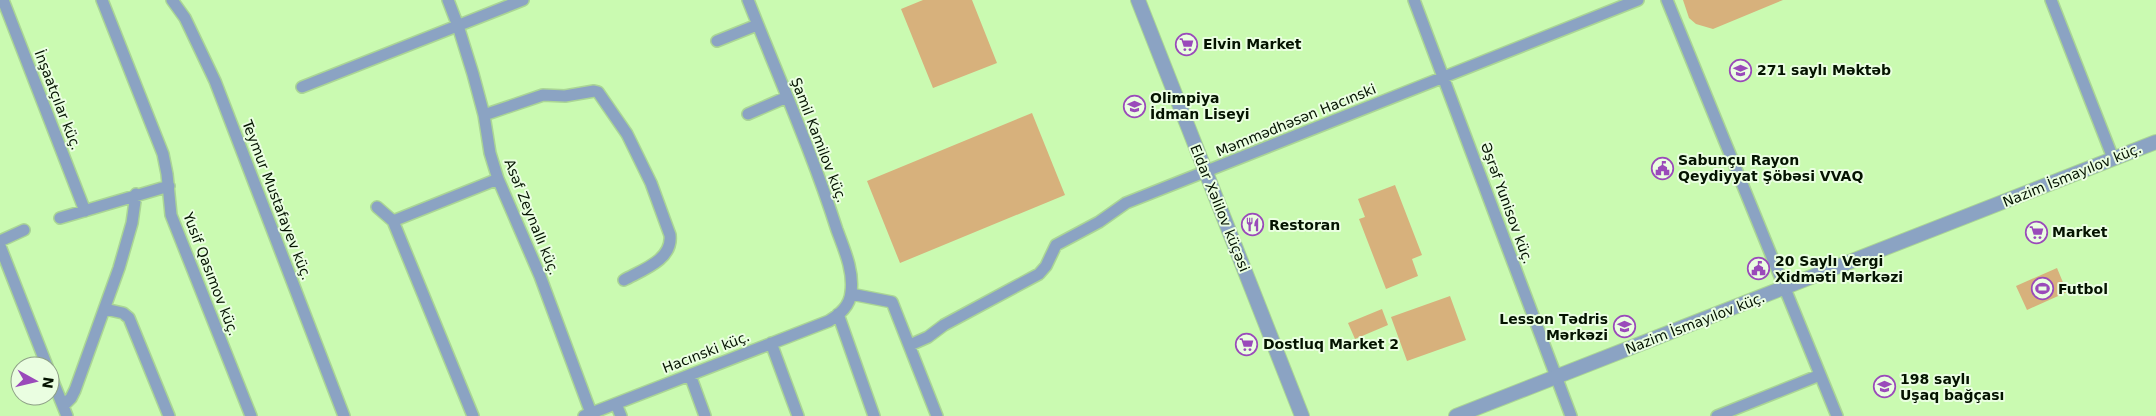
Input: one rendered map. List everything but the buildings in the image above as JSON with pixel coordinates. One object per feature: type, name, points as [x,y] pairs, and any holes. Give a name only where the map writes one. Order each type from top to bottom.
[{"type":"street","name":"İnşaatçılar küç.","points":[[3,0],[85,210]]},
{"type":"street","name":"Yusif Qasımov küç.","points":[[102,0],[159,140],[169,186],[171,216],[251,416]]},
{"type":"street","name":"Teymur Mustafayev küç.","points":[[172,0],[185,18],[215,81],[344,416]]},
{"type":"street","name":"Asəf Zeynallı küç.","points":[[448,0],[458,26],[484,115],[490,153],[498,178],[540,276],[587,415]]},
{"type":"street","points":[[302,87],[523,0]]},
{"type":"street","name":"Şamil Kamilov küç.","points":[[748,0],[839,236],[852,279],[851,294]]},
{"type":"street","name":"Eldar Xəlilov küçəsi","points":[[1138,0],[1302,416]]},
{"type":"street","name":"Əşrəf Yunisov küç.","points":[[1414,0],[1571,416]]},
{"type":"street","name":"Məmmədhəsən Hacınski","points":[[910,345],[928,337],[944,325],[1040,274],[1056,245],[1099,222],[1126,203],[1638,0]]},
{"type":"street","points":[[1667,0],[1837,416]]},
{"type":"street","points":[[2051,0],[2113,158]]},
{"type":"street","points":[[717,41],[757,25]]},
{"type":"street","points":[[484,115],[543,95],[565,96],[594,91],[601,95],[614,118],[627,134],[651,183],[671,242],[668,252],[624,280]]},
{"type":"street","points":[[748,114],[787,97]]},
{"type":"street","name":"Nazim İsmayılov küç.","points":[[1456,416],[1555,376],[1786,289],[2113,158],[2155,144]]},
{"type":"street","points":[[393,221],[498,178]]},
{"type":"street","points":[[60,218],[136,194],[169,186]]},
{"type":"street","points":[[65,411],[75,390],[105,309],[132,222],[136,194]]},
{"type":"street","points":[[377,207],[393,221],[473,416]]},
{"type":"street","points":[[0,241],[24,230]]},
{"type":"street","points":[[0,246],[43,356]]},
{"type":"street","points":[[874,416],[838,314],[848,304],[851,294],[892,302],[937,416]]},
{"type":"street","points":[[105,309],[123,313],[130,318],[169,416]]},
{"type":"street","name":"Hacınski küç.","points":[[587,415],[829,321],[838,314]]},
{"type":"street","points":[[771,343],[798,416]]},
{"type":"street","points":[[690,375],[706,416]]},
{"type":"street","points":[[1717,416],[1820,375]]},
{"type":"street","points":[[60,399],[65,411]]},
{"type":"street","points":[[616,404],[621,416]]},
{"type":"shaded area","points":[[923,0],[972,0],[997,63],[933,88],[901,9]]},
{"type":"shaded area","points":[[1683,0],[1783,0],[1713,29],[1696,24],[1689,18]]},
{"type":"shaded area","points":[[1032,113],[1065,195],[900,263],[867,181]]},
{"type":"shaded area","points":[[1395,185],[1422,255],[1412,259],[1418,276],[1386,289],[1359,219],[1365,217],[1358,199]]},
{"type":"shaded area","name":"Futbol","points":[[2057,268],[2067,292],[2027,310],[2016,286]]},
{"type":"shaded area","points":[[1450,296],[1466,340],[1407,361],[1391,317]]},
{"type":"shaded area","points":[[1382,309],[1388,325],[1355,339],[1348,323]]},
{"type":"place","name":"Elvin Market","points":[[1187,44]]},
{"type":"place","name":"271 saylı Məktəb","points":[[1741,70]]},
{"type":"place","name":"Olimpiya İdman Liseyi","points":[[1134,106]]},
{"type":"place","name":"Sabunçu Rayon Qeydiyyat Şöbəsi VVAQ","points":[[1662,168]]},
{"type":"place","name":"Restoran","points":[[1253,225]]},
{"type":"place","name":"Market","points":[[2036,232]]},
{"type":"place","name":"20 Saylı Vergi Xidməti Mərkəzi","points":[[1759,269]]},
{"type":"place","name":"Futbol","points":[[2042,289]]},
{"type":"place","name":"Lesson Tədris Mərkəzi","points":[[1624,327]]},
{"type":"place","name":"Dostluq Market 2","points":[[1247,344]]},
{"type":"place","name":"198 saylı Uşaq bağçası","points":[[1884,387]]}]
